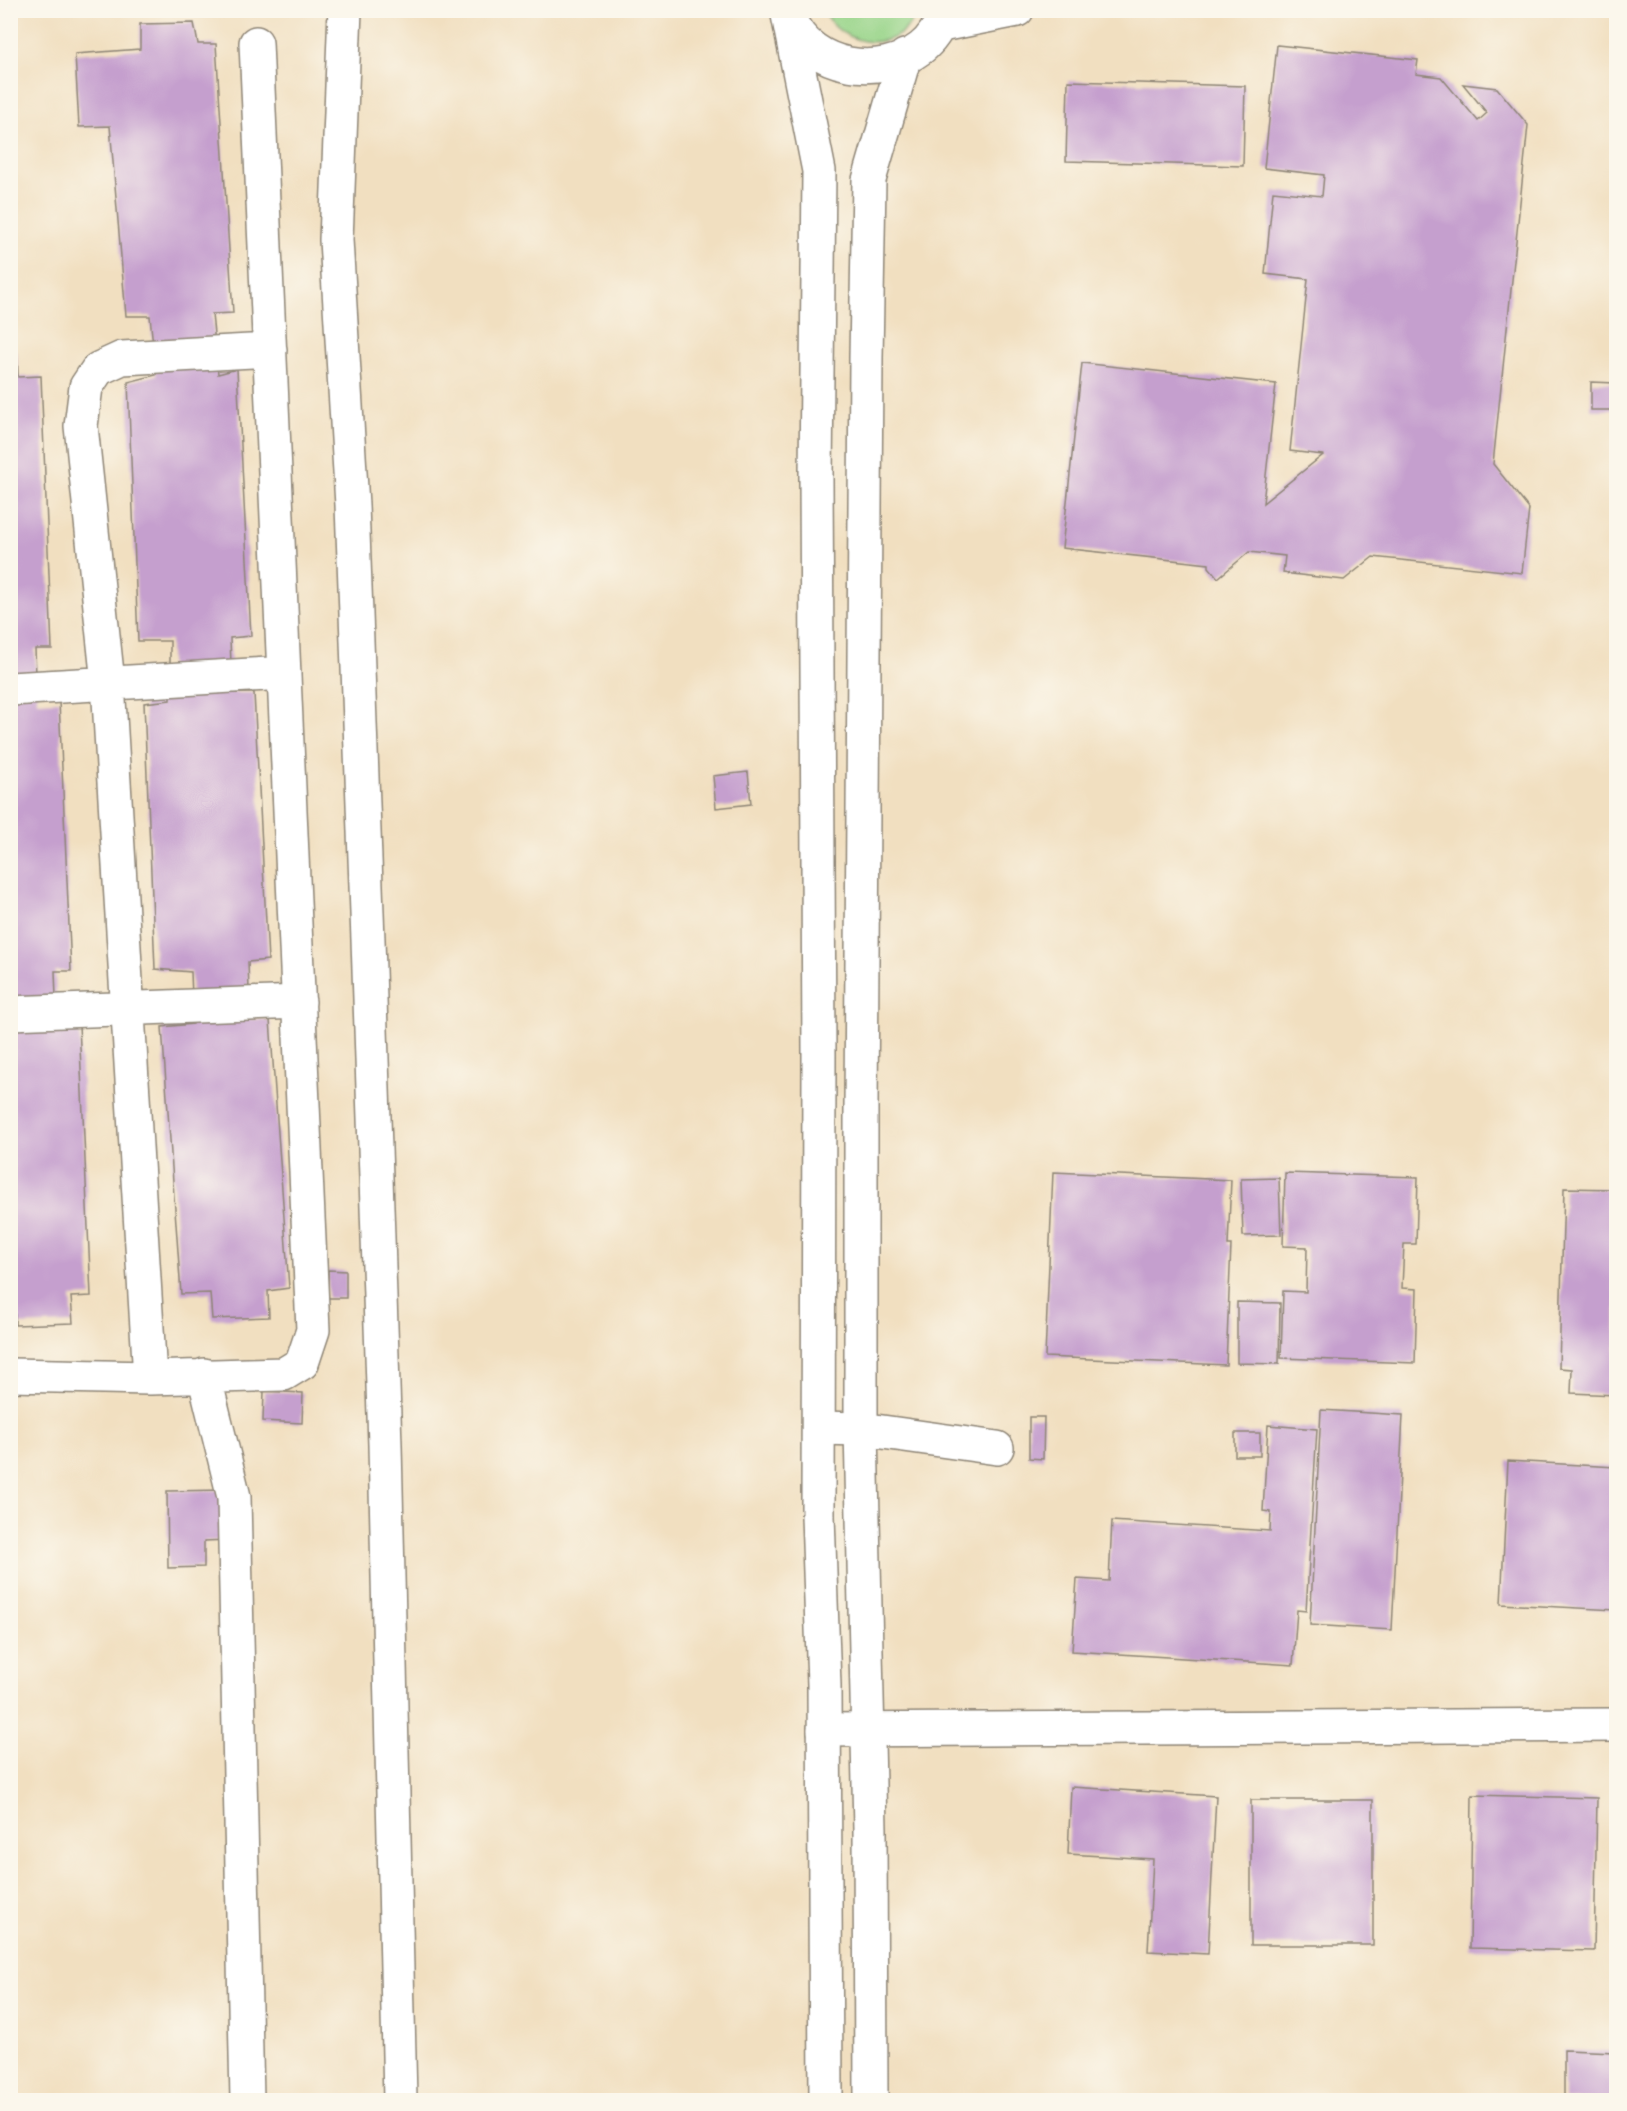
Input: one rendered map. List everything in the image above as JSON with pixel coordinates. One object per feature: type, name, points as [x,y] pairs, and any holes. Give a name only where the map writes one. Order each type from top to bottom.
[{"type":"main road","points":[[345,10],[336,240],[352,505],[369,952],[385,1445],[400,2100]]},
{"type":"main road","points":[[787,13],[794,29],[814,50],[839,62],[868,67],[896,62],[922,48],[944,18],[1017,10]]},
{"type":"main road","points":[[787,13],[819,171],[816,477],[819,1042],[818,1516],[824,1730],[826,2100]]},
{"type":"main road","points":[[10,1375],[150,1378],[284,1374],[302,1363],[314,1330],[256,43]]},
{"type":"main road","points":[[871,2100],[868,1730],[861,1429],[866,358],[869,180],[905,56]]},
{"type":"main road","points":[[150,1378],[108,684],[81,426],[86,387],[98,369],[122,358],[270,350]]},
{"type":"main road","points":[[10,689],[284,673]]},
{"type":"main road","points":[[10,1013],[299,1002]]},
{"type":"main road","points":[[204,1375],[234,1497],[247,2100]]},
{"type":"main road","points":[[819,1428],[861,1429],[997,1448]]},
{"type":"main road","points":[[824,1730],[1617,1725]]},
{"type":"green space","points":[[824,11],[916,11],[909,25],[899,35],[871,42],[844,33],[832,24]]},
{"type":"building","points":[[194,23],[198,44],[216,44],[233,313],[212,314],[218,374],[237,369],[251,636],[230,638],[232,693],[254,693],[268,960],[248,962],[250,1019],[270,1020],[289,1288],[268,1291],[269,1317],[212,1319],[210,1293],[181,1294],[162,1027],[193,1024],[191,972],[155,969],[144,703],[170,700],[170,641],[138,641],[128,382],[156,375],[150,316],[126,316],[110,126],[79,127],[75,54],[140,49],[140,24]]},
{"type":"building","points":[[1277,45],[1418,60],[1416,74],[1441,77],[1478,121],[1487,113],[1463,84],[1497,88],[1528,125],[1493,464],[1529,509],[1522,573],[1373,557],[1344,580],[1283,573],[1285,556],[1249,552],[1218,578],[1209,564],[1062,548],[1082,363],[1276,384],[1263,503],[1323,455],[1290,451],[1308,279],[1265,274],[1273,191],[1322,196],[1324,175],[1264,168]]},
{"type":"building","points":[[1068,81],[1245,86],[1243,166],[1066,161]]},
{"type":"building","points":[[10,351],[17,351],[18,377],[41,376],[52,649],[35,649],[37,702],[59,701],[71,971],[55,971],[57,1025],[79,1024],[91,1296],[71,1297],[73,1323],[15,1325],[15,1303],[10,1303]]},
{"type":"building","points":[[1591,382],[1616,383],[1616,410],[1591,410]]},
{"type":"building","points":[[748,772],[751,804],[716,808],[713,776]]},
{"type":"building","points":[[1053,1172],[1231,1180],[1226,1365],[1045,1357]]},
{"type":"building","points":[[1285,1173],[1418,1177],[1416,1244],[1404,1244],[1402,1288],[1417,1289],[1415,1363],[1281,1358],[1283,1291],[1306,1292],[1307,1247],[1283,1246]]},
{"type":"building","points":[[1279,1178],[1281,1235],[1243,1236],[1241,1179]]},
{"type":"building","points":[[1564,1188],[1616,1189],[1616,1395],[1571,1393],[1572,1369],[1559,1368]]},
{"type":"building","points":[[328,1270],[346,1271],[346,1298],[328,1298]]},
{"type":"building","points":[[1237,1302],[1280,1303],[1279,1364],[1237,1363]]},
{"type":"building","points":[[264,1391],[303,1393],[302,1423],[263,1421]]},
{"type":"building","points":[[1321,1410],[1403,1415],[1392,1630],[1310,1625]]},
{"type":"building","points":[[1029,1417],[1044,1417],[1043,1459],[1029,1458]]},
{"type":"building","points":[[1268,1425],[1317,1429],[1306,1611],[1297,1610],[1293,1665],[1072,1651],[1077,1579],[1109,1581],[1112,1521],[1270,1531],[1271,1512],[1263,1511]]},
{"type":"building","points":[[1235,1433],[1260,1433],[1260,1456],[1235,1456]]},
{"type":"building","points":[[1508,1461],[1616,1467],[1616,1610],[1501,1604]]},
{"type":"building","points":[[226,1490],[227,1540],[204,1541],[204,1567],[168,1568],[167,1491]]},
{"type":"building","points":[[1071,1787],[1216,1796],[1208,1954],[1148,1951],[1153,1859],[1068,1854]]},
{"type":"building","points":[[1472,1795],[1597,1798],[1594,1951],[1470,1948]]},
{"type":"building","points":[[1251,1800],[1373,1800],[1373,1945],[1251,1945]]},
{"type":"building","points":[[1564,2050],[1616,2052],[1616,2100],[1564,2100]]}]
